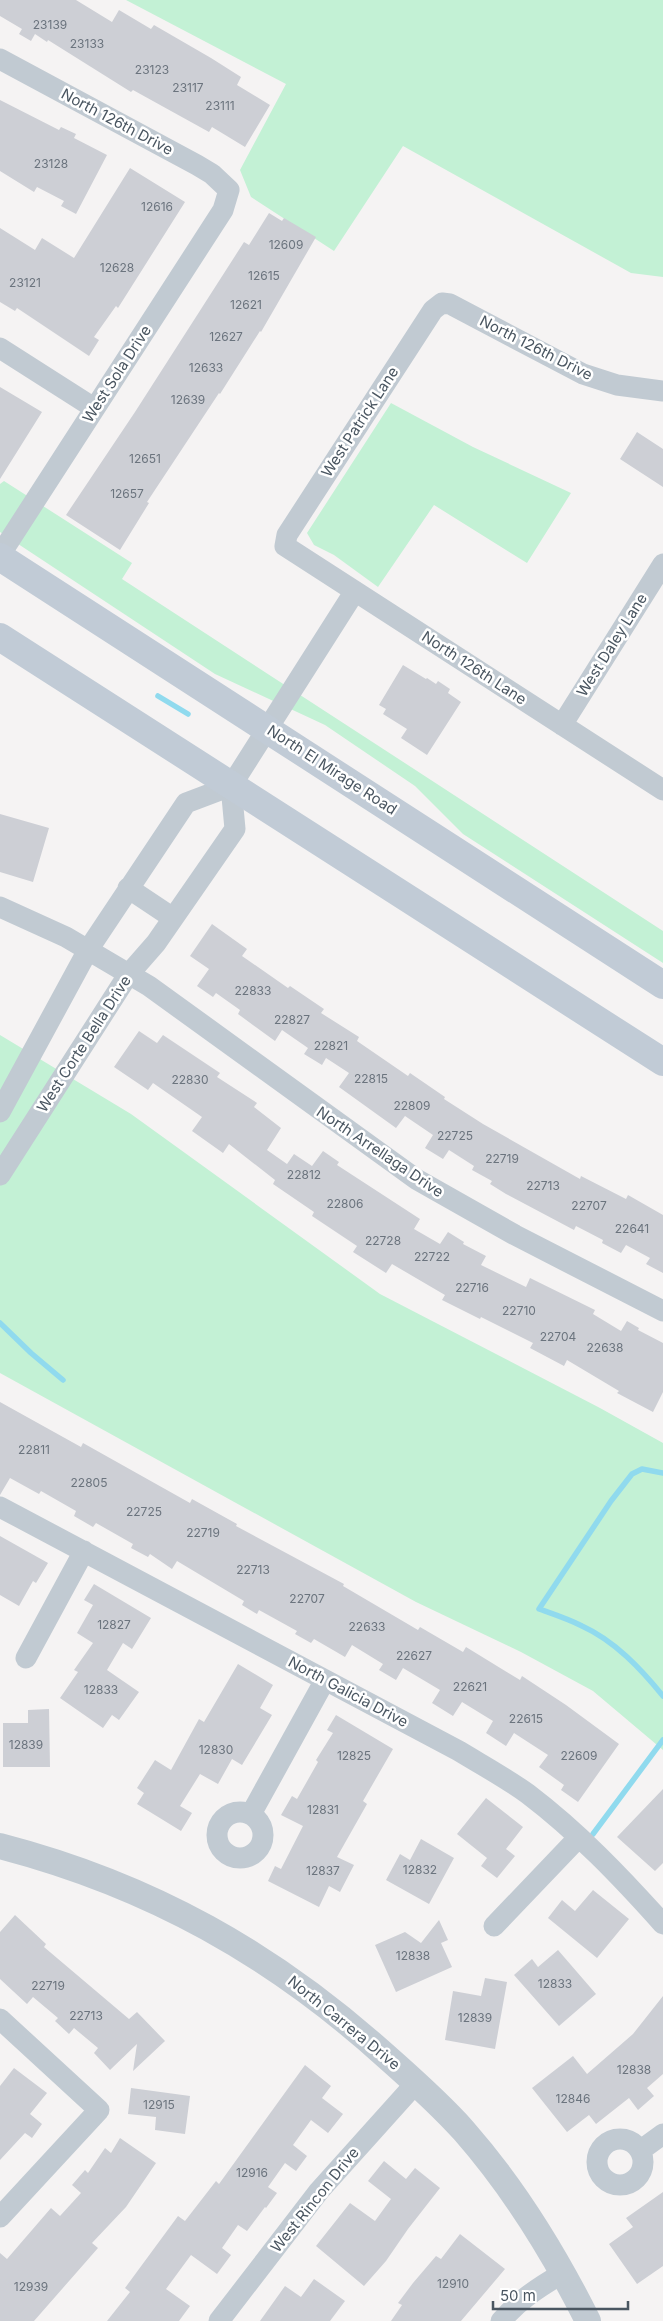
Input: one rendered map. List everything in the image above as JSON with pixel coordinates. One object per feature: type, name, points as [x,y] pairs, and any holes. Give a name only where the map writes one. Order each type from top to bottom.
[{"type":"main road","name":"North El Mirage Road","points":[[0,556],[663,985]]},
{"type":"main road","points":[[0,637],[663,1062]]},
{"type":"street","name":"North 126th Drive","points":[[0,59],[197,165],[212,174],[229,190]]},
{"type":"street","name":"West Sola Drive","points":[[0,556],[223,210],[229,190]]},
{"type":"street","name":"North 126th Drive","points":[[442,303],[450,304],[583,374],[616,384],[663,391]]},
{"type":"street","name":"West Patrick Lane","points":[[284,546],[287,535],[433,310],[442,303]]},
{"type":"street","points":[[0,348],[94,408]]},
{"type":"street","name":"North 126th Lane","points":[[284,546],[663,790]]},
{"type":"street","name":"West Daley Lane","points":[[562,725],[663,564]]},
{"type":"street","points":[[0,1112],[88,950],[186,803],[231,786],[356,591]]},
{"type":"street","name":"West Corte Bella Drive","points":[[0,1175],[121,971],[156,943],[235,829],[231,786]]},
{"type":"street","points":[[128,888],[173,918]]},
{"type":"street","name":"North Arrellaga Drive","points":[[0,907],[40,924],[149,986],[416,1180],[516,1235],[663,1311]]},
{"type":"street","name":"North Galicia Drive","points":[[0,1507],[459,1751],[503,1777],[546,1808],[580,1837],[618,1874],[663,1924]]},
{"type":"street","points":[[26,1658],[84,1551]]},
{"type":"street","points":[[251,1814],[324,1680]]},
{"type":"street","points":[[494,1926],[580,1837]]},
{"type":"street","name":"North Carrera Drive","points":[[0,1846],[34,1855],[116,1884],[182,1914],[236,1943],[322,2001],[416,2083],[464,2131],[498,2172],[547,2243],[588,2321]]},
{"type":"street","points":[[0,2019],[99,2110],[0,2217]]},
{"type":"street","name":"West Rincon Drive","points":[[218,2321],[337,2170],[416,2083]]},
{"type":"street","points":[[641,2150],[663,2134]]},
{"type":"street","points":[[501,2321],[516,2304],[533,2290],[563,2273]]},
{"type":"green space","points":[[126,0],[663,0],[663,277],[631,273],[403,146],[334,251],[251,197],[240,170],[286,84]]},
{"type":"green space","points":[[391,403],[473,447],[571,493],[527,563],[434,505],[378,587],[334,555],[314,545],[307,533]]},
{"type":"green space","points":[[4,481],[132,563],[122,579],[663,931],[663,963],[463,834],[415,786],[325,725],[215,674],[0,532],[0,484]]},
{"type":"green space","points":[[0,1035],[131,1114],[380,1294],[600,1408],[663,1443],[663,1750],[593,1691],[521,1652],[416,1602],[0,1373]]},
{"type":"building","points":[[0,0],[76,0],[112,22],[119,10],[151,29],[154,25],[211,58],[241,77],[237,85],[270,105],[245,147],[212,127],[209,132],[133,90],[131,92],[48,40],[47,42],[35,34],[31,41],[19,34],[22,29],[0,16]]},
{"type":"building","points":[[0,100],[59,130],[61,127],[76,134],[74,138],[107,155],[76,214],[61,206],[64,201],[37,187],[34,192],[0,171]]},
{"type":"building","points":[[130,168],[185,202],[118,308],[116,306],[94,337],[99,340],[89,356],[17,308],[15,311],[0,302],[0,228],[35,250],[42,238],[74,258]]},
{"type":"building","points":[[269,213],[282,221],[284,218],[316,237],[261,332],[147,502],[149,503],[120,550],[66,515],[135,412],[244,242],[249,245]]},
{"type":"building","points":[[0,387],[42,412],[0,479]]},
{"type":"building","points":[[637,432],[663,449],[663,487],[620,459]]},
{"type":"building","points":[[403,665],[436,684],[438,681],[450,689],[448,693],[461,702],[427,755],[401,738],[407,729],[383,714],[386,709],[379,705]]},
{"type":"building","points":[[0,814],[49,828],[33,882],[0,872]]},
{"type":"building","points":[[212,924],[247,949],[242,956],[288,988],[290,986],[324,1009],[321,1013],[359,1037],[357,1041],[408,1076],[410,1073],[445,1097],[444,1099],[483,1124],[580,1179],[581,1176],[626,1199],[628,1195],[663,1215],[663,1273],[646,1264],[650,1258],[626,1245],[621,1253],[602,1243],[603,1240],[576,1226],[574,1230],[506,1194],[490,1184],[492,1181],[472,1170],[474,1166],[449,1150],[443,1159],[425,1148],[433,1135],[405,1116],[396,1128],[339,1087],[349,1073],[326,1058],[322,1065],[304,1054],[308,1048],[282,1030],[275,1041],[238,1014],[240,1010],[216,993],[213,997],[197,986],[209,969],[190,956]]},
{"type":"building","points":[[139,1031],[157,1043],[163,1035],[220,1073],[217,1077],[257,1103],[254,1107],[281,1128],[267,1150],[287,1164],[294,1154],[312,1166],[323,1151],[339,1162],[337,1165],[420,1219],[414,1229],[440,1244],[448,1232],[464,1242],[463,1244],[486,1256],[481,1265],[526,1287],[530,1278],[595,1310],[593,1314],[621,1331],[627,1321],[639,1328],[638,1330],[663,1343],[663,1392],[653,1412],[617,1393],[619,1391],[567,1360],[564,1366],[530,1348],[533,1343],[442,1300],[445,1295],[392,1264],[386,1273],[353,1252],[357,1246],[312,1216],[314,1212],[273,1184],[275,1180],[229,1144],[223,1153],[192,1131],[202,1117],[153,1083],[148,1090],[114,1067]]},
{"type":"building","points":[[0,1402],[81,1447],[83,1443],[190,1503],[192,1499],[237,1524],[236,1526],[344,1584],[343,1586],[418,1630],[420,1627],[463,1652],[466,1647],[520,1680],[522,1676],[566,1705],[619,1744],[578,1802],[561,1790],[564,1785],[539,1767],[548,1755],[514,1733],[506,1746],[486,1733],[493,1721],[462,1702],[453,1716],[432,1703],[440,1690],[403,1668],[396,1680],[379,1670],[383,1664],[352,1645],[345,1657],[314,1639],[311,1643],[295,1634],[297,1631],[259,1610],[257,1614],[242,1605],[244,1601],[177,1561],[172,1569],[150,1554],[148,1557],[131,1548],[133,1544],[96,1523],[93,1527],[74,1516],[76,1511],[41,1491],[39,1494],[10,1478],[0,1495]]},
{"type":"building","points":[[0,1536],[48,1563],[36,1583],[33,1581],[19,1606],[0,1595]]},
{"type":"building","points":[[94,1584],[151,1618],[132,1649],[123,1643],[107,1670],[139,1692],[119,1720],[112,1715],[103,1728],[60,1698],[78,1672],[74,1670],[93,1643],[77,1633],[93,1605],[84,1600]]},
{"type":"building","points":[[238,1664],[273,1685],[260,1708],[272,1715],[242,1765],[232,1759],[218,1784],[200,1774],[180,1806],[192,1813],[181,1831],[137,1804],[144,1793],[137,1788],[155,1760],[171,1770],[199,1719],[204,1722]]},
{"type":"building","points":[[49,1709],[50,1767],[3,1767],[3,1723],[28,1723],[28,1710]]},
{"type":"building","points":[[336,1715],[393,1749],[363,1801],[367,1804],[337,1857],[354,1865],[340,1892],[329,1886],[319,1907],[268,1881],[275,1866],[281,1869],[303,1826],[281,1815],[292,1796],[297,1799],[318,1762],[316,1760],[333,1733],[327,1730]]},
{"type":"building","points":[[663,1789],[663,1863],[655,1871],[617,1837]]},
{"type":"building","points":[[486,1798],[523,1827],[506,1849],[515,1856],[497,1878],[481,1866],[487,1858],[457,1834]]},
{"type":"building","points":[[421,1839],[454,1858],[429,1904],[386,1880],[400,1854],[410,1860]]},
{"type":"building","points":[[593,1890],[629,1919],[597,1958],[548,1918],[562,1900],[575,1911]]},
{"type":"building","points":[[15,1915],[46,1944],[44,1947],[129,2019],[137,2012],[165,2041],[133,2071],[137,2044],[110,2070],[94,2053],[98,2048],[74,2028],[69,2034],[55,2021],[58,2018],[33,1997],[27,2004],[0,1979],[0,1932]]},
{"type":"building","points":[[439,1920],[448,1940],[441,1943],[452,1967],[396,1992],[375,1945],[405,1932],[421,1943]]},
{"type":"building","points":[[558,1950],[596,1994],[559,2026],[514,1975],[532,1959],[538,1967]]},
{"type":"building","points":[[485,1978],[507,1982],[495,2049],[445,2040],[453,1991],[481,1996]]},
{"type":"building","points":[[663,1996],[663,2074],[647,2088],[654,2096],[638,2110],[629,2098],[596,2124],[589,2115],[567,2132],[532,2088],[573,2056],[587,2074],[633,2034]]},
{"type":"building","points":[[305,2065],[331,2086],[322,2098],[343,2114],[328,2133],[311,2120],[293,2145],[307,2156],[296,2171],[285,2163],[268,2187],[277,2193],[266,2208],[247,2231],[238,2225],[222,2248],[231,2255],[217,2274],[191,2255],[166,2289],[190,2306],[179,2321],[107,2321],[130,2292],[125,2288],[178,2216],[185,2221],[216,2181],[219,2184]]},
{"type":"building","points":[[14,2068],[47,2093],[30,2114],[42,2124],[32,2138],[25,2133],[0,2160],[0,2086]]},
{"type":"building","points":[[131,2088],[190,2096],[185,2134],[155,2130],[156,2117],[128,2114]]},
{"type":"building","points":[[120,2138],[156,2163],[126,2207],[92,2243],[98,2248],[34,2321],[0,2321],[0,2253],[7,2259],[51,2208],[60,2216],[81,2193],[72,2185],[85,2170],[88,2173],[105,2148],[111,2153]]},
{"type":"building","points":[[384,2161],[406,2179],[415,2168],[440,2188],[386,2261],[364,2286],[316,2246],[350,2203],[375,2221],[391,2199],[368,2181]]},
{"type":"building","points":[[663,2192],[663,2266],[637,2284],[609,2244],[633,2227],[626,2218]]},
{"type":"building","points":[[460,2234],[505,2269],[461,2321],[391,2321],[402,2305],[398,2303],[413,2283],[436,2256],[441,2259]]},
{"type":"building","points":[[314,2279],[345,2301],[330,2321],[260,2321],[285,2286],[301,2297]]},
{"type":"waterway","points":[[158,696],[188,714]]},
{"type":"waterway","points":[[0,1323],[63,1380]]},
{"type":"waterway","points":[[663,1473],[642,1469],[632,1474],[611,1501],[539,1609],[577,1623],[605,1639],[627,1656],[663,1696]]},
{"type":"waterway","points":[[593,1834],[663,1740]]}]
